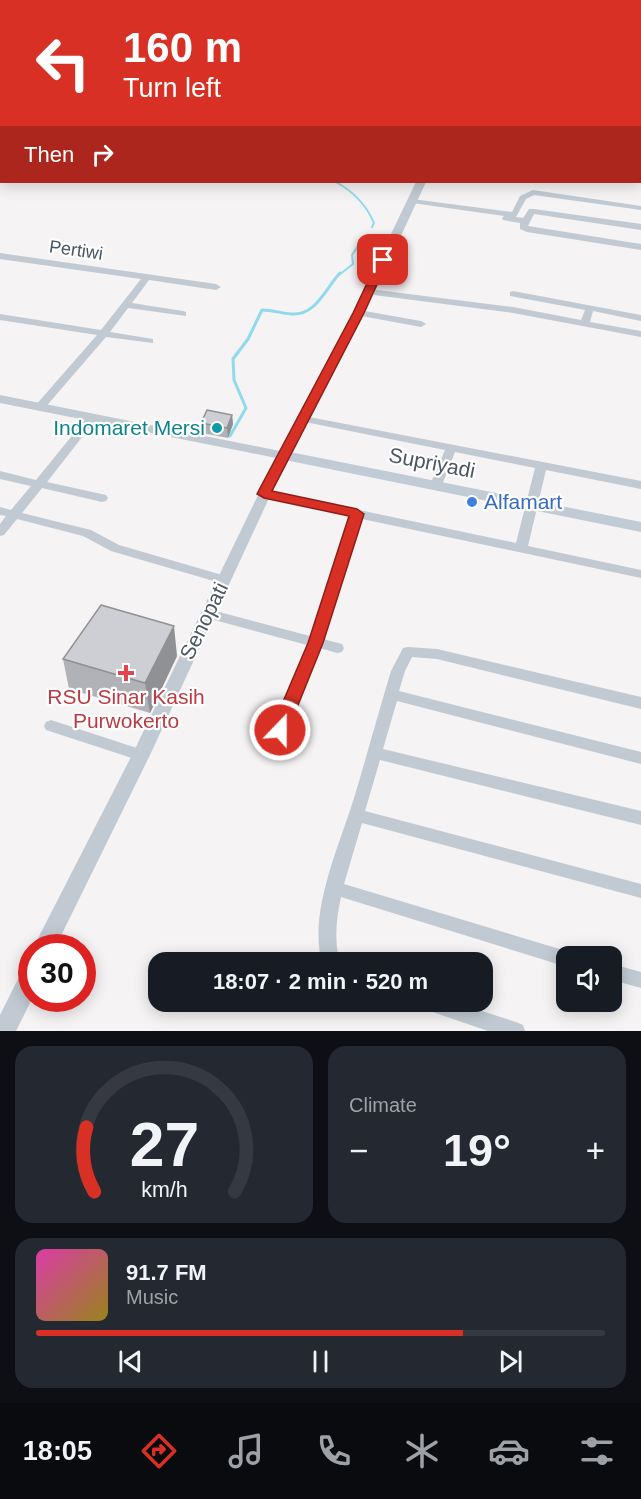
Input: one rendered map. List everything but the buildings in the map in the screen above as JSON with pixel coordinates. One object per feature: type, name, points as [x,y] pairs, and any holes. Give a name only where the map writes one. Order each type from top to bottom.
[{"type":"main road","name":"Supriyadi","points":[[285,456],[436,484],[641,527]]},
{"type":"street","name":"Senopati","points":[[51,934],[141,755],[264,494],[359,313],[421,183]]},
{"type":"street","points":[[411,203],[515,215],[523,198],[533,192],[641,208]]},
{"type":"street","points":[[411,203],[525,221]]},
{"type":"street","points":[[641,227],[533,211],[523,227],[641,247]]},
{"type":"street","name":"Pertiwi","points":[[0,256],[216,288]]},
{"type":"street","points":[[39,408],[103,334],[147,277]]},
{"type":"street","points":[[369,292],[513,310],[641,334]]},
{"type":"street","points":[[513,294],[641,318]]},
{"type":"street","points":[[125,305],[183,314]]},
{"type":"street","points":[[584,324],[590,308]]},
{"type":"street","points":[[359,313],[420,324]]},
{"type":"street","points":[[0,317],[150,341]]},
{"type":"street","points":[[0,399],[285,456]]},
{"type":"street","points":[[0,532],[92,418]]},
{"type":"street","points":[[304,419],[641,485]]},
{"type":"street","points":[[436,484],[452,449]]},
{"type":"street","points":[[521,548],[541,466]]},
{"type":"street","points":[[0,476],[102,498]]},
{"type":"street","points":[[264,494],[641,574]]},
{"type":"street","points":[[0,511],[87,533],[115,548],[224,580]]},
{"type":"street","points":[[280,730],[315,643],[357,514]]},
{"type":"street","points":[[208,614],[337,648]]},
{"type":"street","points":[[328,952],[333,888],[404,655],[414,651],[447,656],[641,703]]},
{"type":"street","points":[[391,694],[641,758]]},
{"type":"street","points":[[51,726],[141,755]]},
{"type":"street","points":[[373,752],[641,818]]},
{"type":"street","points":[[357,815],[641,891]]},
{"type":"street","points":[[333,888],[556,956]]},
{"type":"street","points":[[622,975],[641,980]]},
{"type":"street","points":[[4,1031],[18,1002]]},
{"type":"street","points":[[458,1012],[516,1031]]},
{"type":"waterway","points":[[338,183],[354,194],[363,204],[374,223],[372,227]]},
{"type":"waterway","points":[[339,275],[353,264],[352,255],[358,246]]},
{"type":"waterway","points":[[230,436],[246,408],[234,380],[233,359],[248,339],[262,310],[291,314],[307,311],[314,306],[340,273]]},
{"type":"place","name":"Indomaret Mersi","points":[[217,428]]},
{"type":"place","name":"Alfamart","points":[[472,502]]},
{"type":"place","name":"RSU Sinar Kasih Purwokerto","points":[[126,673]]},
{"type":"route","points":[[280,730],[315,643],[357,514],[264,494],[359,313],[383,260]]}]
